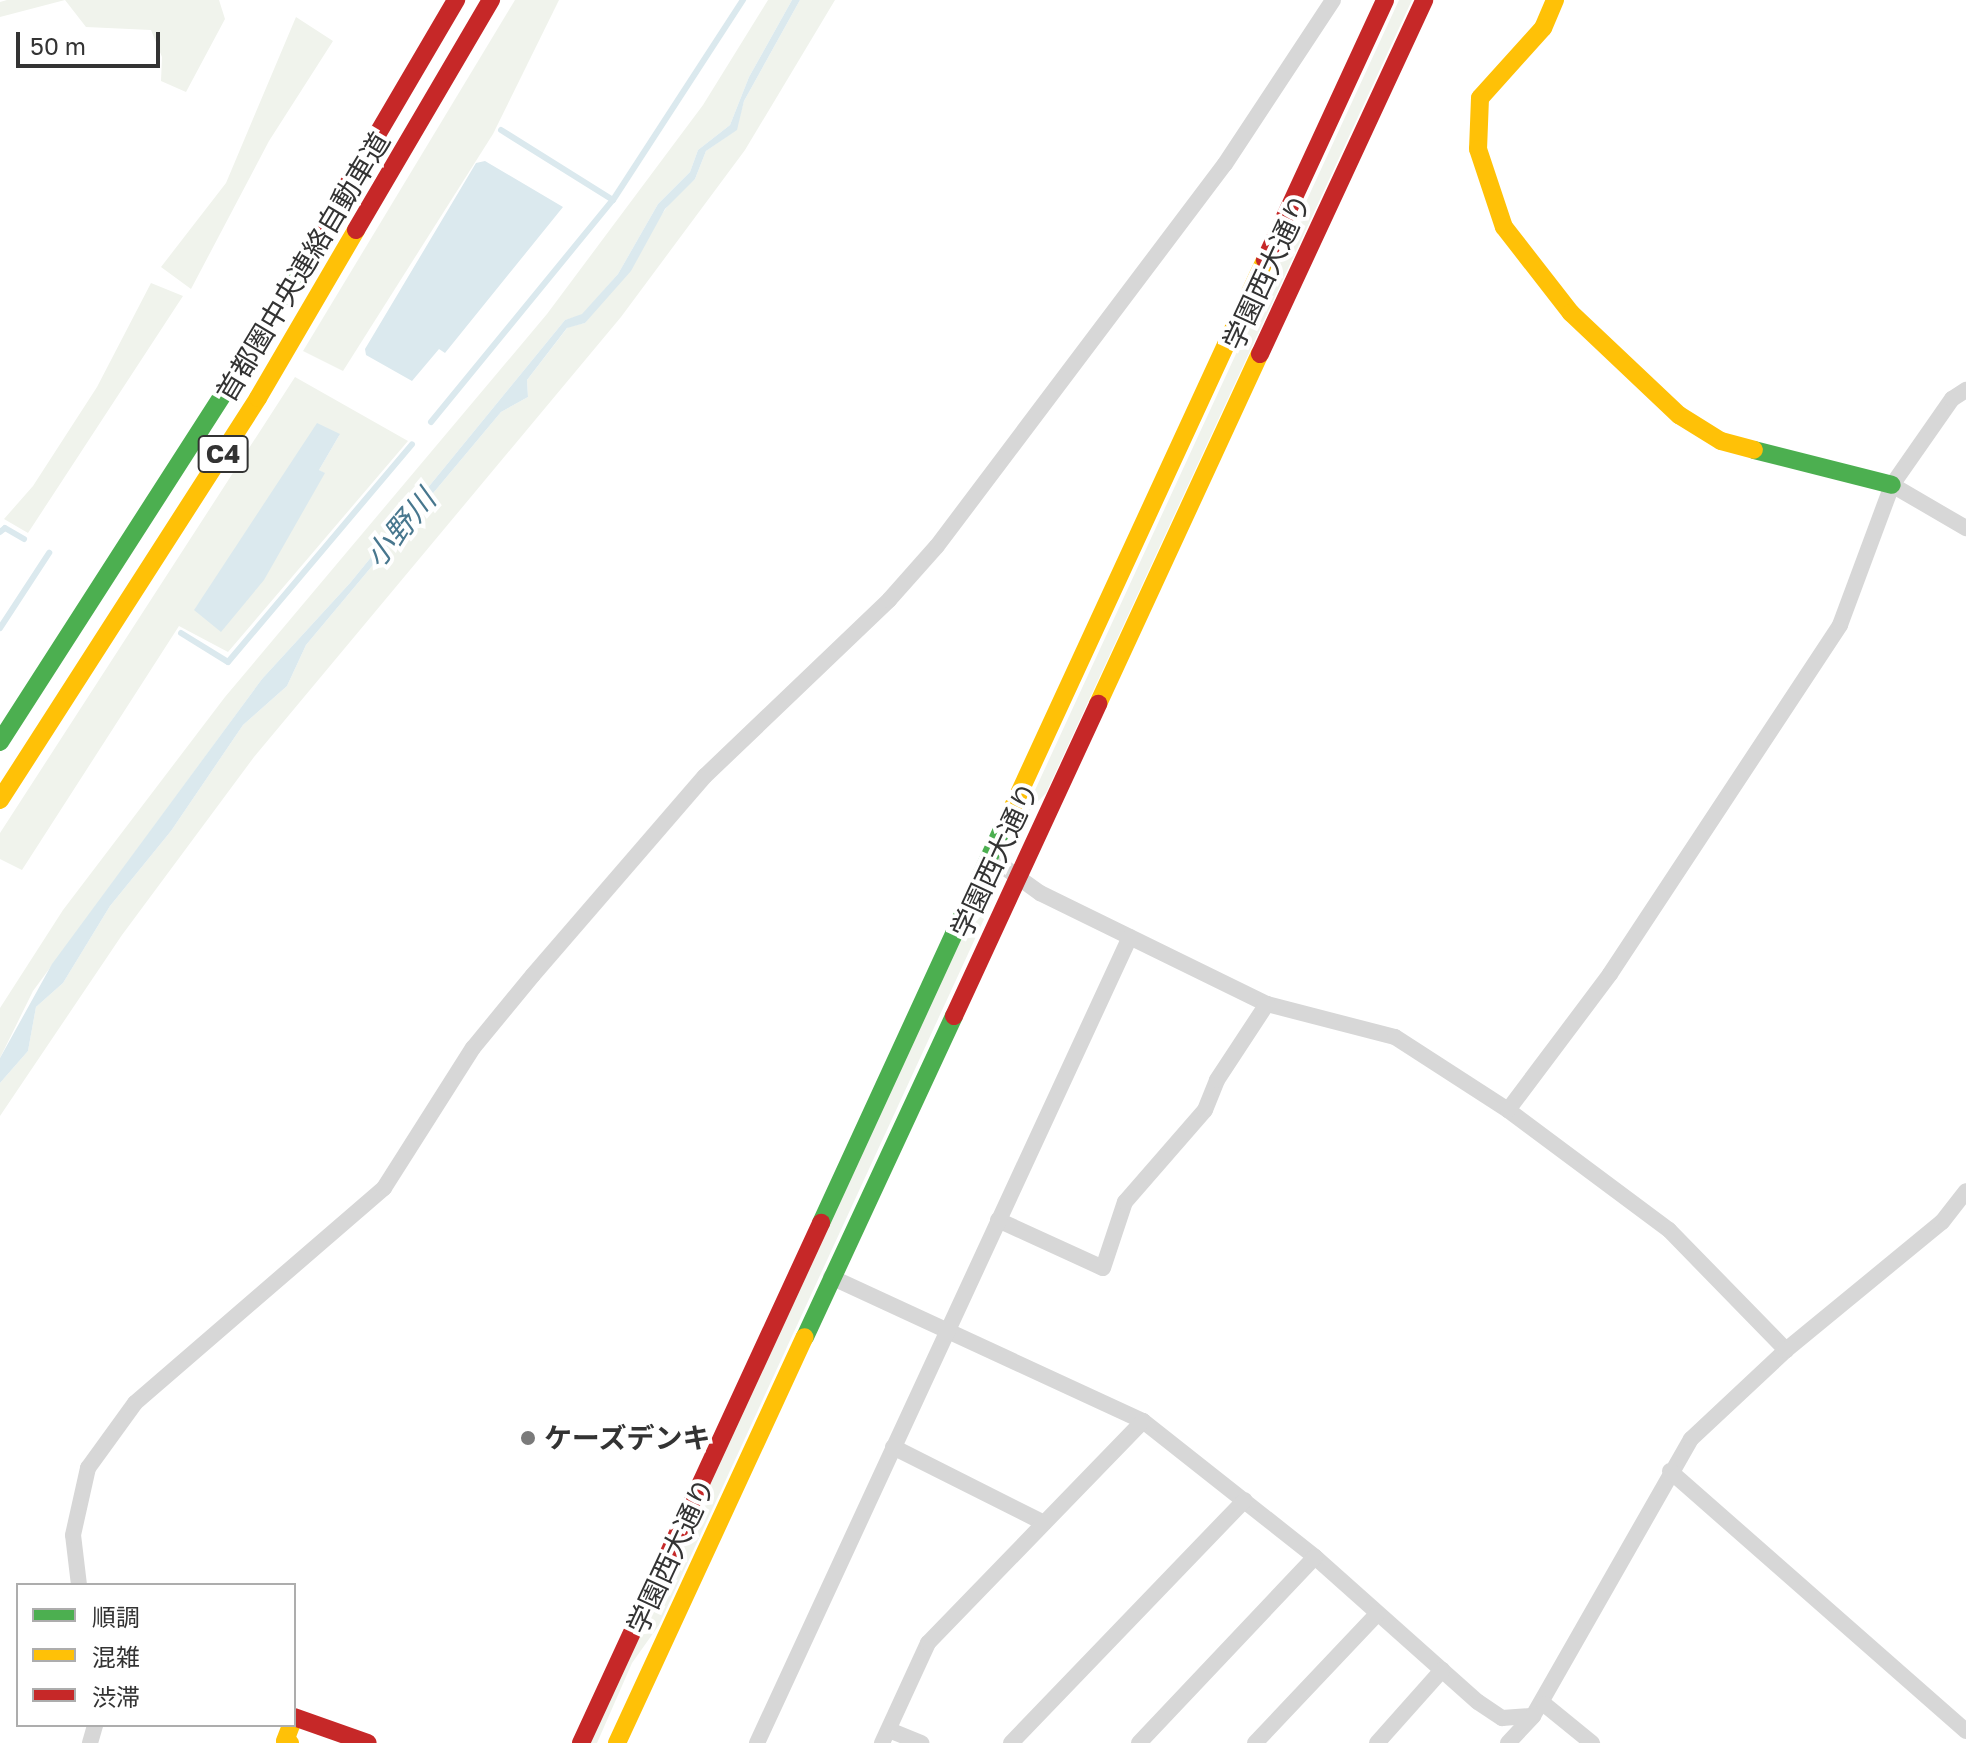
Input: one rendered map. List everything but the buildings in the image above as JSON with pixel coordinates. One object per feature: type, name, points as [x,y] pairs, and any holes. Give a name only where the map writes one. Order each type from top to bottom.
[{"type":"main road","name":"首都圏中央連絡自動車道","points":[[0,742],[240,368],[456,0]]},
{"type":"main road","name":"首都圏中央連絡自動車道","points":[[0,800],[258,398],[491,0]]},
{"type":"main road","name":"学園西大通り","points":[[581,1743],[1385,0]]},
{"type":"main road","name":"学園西大通り","points":[[617,1743],[1424,0]]},
{"type":"main road","points":[[1555,0],[1543,28],[1480,98],[1475,122],[1485,181],[1510,236],[1571,313],[1679,415],[1721,441],[1892,485]]},
{"type":"main road","points":[[296,1718],[368,1743]]},
{"type":"main road","points":[[290,1727],[285,1741],[290,1743]]},
{"type":"street","points":[[79,1583],[73,1535],[88,1468],[135,1403],[384,1188],[473,1048],[533,975],[705,776],[889,600],[937,546],[1225,164],[1333,0]]},
{"type":"street","points":[[1508,1110],[1610,974],[1840,625],[1892,485],[1952,399],[1966,390]]},
{"type":"street","points":[[1892,485],[1966,528]]},
{"type":"street","points":[[990,857],[1040,893],[1267,1004],[1395,1037],[1508,1110],[1669,1230],[1786,1350]]},
{"type":"street","points":[[757,1743],[1130,937]]},
{"type":"street","points":[[998,1220],[1103,1268],[1125,1202],[1205,1110],[1217,1080],[1267,1004]]},
{"type":"street","points":[[1508,1743],[1538,1710],[1670,1471],[1691,1439],[1786,1350],[1942,1222],[1966,1191]]},
{"type":"street","points":[[831,1277],[948,1327],[1143,1421],[1315,1557],[1442,1670],[1502,1718],[1538,1710],[1592,1743]]},
{"type":"street","points":[[921,1743],[886,1736],[928,1643],[1143,1421]]},
{"type":"street","points":[[893,1447],[1044,1523]]},
{"type":"street","points":[[1670,1471],[1966,1731]]},
{"type":"street","points":[[1011,1743],[1245,1500]]},
{"type":"street","points":[[1139,1743],[1315,1557]]},
{"type":"street","points":[[1255,1743],[1377,1614]]},
{"type":"street","points":[[1377,1743],[1442,1670]]},
{"type":"shaded area","points":[[65,0],[0,17],[0,2]]},
{"type":"shaded area","points":[[65,0],[219,0],[225,19],[186,92],[161,81],[162,57],[151,30],[86,27]]},
{"type":"shaded area","points":[[515,0],[559,0],[493,134],[343,371],[303,351]]},
{"type":"shaded area","points":[[768,0],[792,0],[749,77],[730,125],[698,150],[690,172],[658,204],[618,274],[582,315],[565,320],[350,583],[262,679],[33,991],[0,1058],[0,1008],[63,910],[225,697],[547,314],[703,105]]},
{"type":"shaded area","points":[[800,0],[835,0],[745,150],[621,317],[254,757],[122,935],[0,1116],[0,1083],[28,1051],[36,1007],[63,983],[110,906],[171,831],[243,725],[287,686],[306,645],[501,412],[528,397],[527,380],[568,327],[585,323],[674,197],[695,179],[706,151],[736,130],[744,101]]},
{"type":"shaded area","points":[[1399,0],[1412,0],[1046,793],[1026,814],[1006,853]]},
{"type":"shaded area","points":[[296,17],[333,41],[269,141],[191,289],[161,267],[226,183]]},
{"type":"shaded area","points":[[151,283],[183,296],[28,533],[4,519],[33,486],[97,387]]},
{"type":"shaded area","points":[[295,377],[408,441],[228,652],[179,626],[22,870],[0,859],[0,833]],"holes":[[[340,434],[319,470],[324,473],[194,610],[244,541]]]},
{"type":"shaded area","points":[[1003,878],[659,1625],[632,1663],[597,1743],[590,1743],[961,939],[986,910]]},
{"type":"water","name":"小野川","points":[[792,0],[800,0],[744,101],[737,130],[706,151],[695,179],[665,209],[631,271],[585,323],[567,328],[527,380],[528,397],[501,412],[306,645],[287,686],[243,725],[171,831],[110,906],[63,983],[36,1007],[28,1051],[0,1083],[0,1058],[52,964],[262,679],[350,583],[565,320],[582,314],[618,274],[658,204],[690,172],[698,150],[730,125],[749,77]]},
{"type":"water","points":[[485,161],[563,207],[445,353],[439,349],[412,381],[366,355],[365,349],[476,163]]},
{"type":"water","points":[[317,423],[340,434],[319,470],[325,473],[264,580],[221,632],[194,610]]},
{"type":"waterway","points":[[431,422],[613,200],[743,0]]},
{"type":"waterway","points":[[501,130],[613,200]]},
{"type":"waterway","points":[[181,633],[228,662],[412,444]]},
{"type":"waterway","points":[[0,532],[5,528],[24,539]]},
{"type":"waterway","points":[[0,628],[49,553]]},
{"type":"traffic: fast","points":[[0,742],[232,381],[310,249]]},
{"type":"traffic: fast","points":[[1754,450],[1892,485]]},
{"type":"traffic: fast","points":[[821,1223],[1004,826]]},
{"type":"traffic: fast","points":[[805,1337],[954,1016]]},
{"type":"traffic: slow","points":[[1555,0],[1543,28],[1480,98],[1478,149],[1504,227],[1571,313],[1679,415],[1721,441],[1754,450]]},
{"type":"traffic: slow","points":[[0,800],[258,398],[356,230]]},
{"type":"traffic: slow","points":[[1004,826],[1265,260]]},
{"type":"traffic: slow","points":[[1098,704],[1260,354]]},
{"type":"traffic: slow","points":[[617,1743],[805,1337]]},
{"type":"traffic: slow","points":[[290,1727],[285,1741],[290,1743]]},
{"type":"traffic: jam","points":[[310,249],[456,0]]},
{"type":"traffic: jam","points":[[356,230],[491,0]]},
{"type":"traffic: jam","points":[[1265,260],[1385,0]]},
{"type":"traffic: jam","points":[[1260,354],[1424,0]]},
{"type":"traffic: jam","points":[[954,1016],[1098,704]]},
{"type":"traffic: jam","points":[[581,1743],[821,1223]]},
{"type":"traffic: jam","points":[[296,1718],[368,1743]]},
{"type":"place","name":"ケーズデンキ","points":[[528,1438]]}]
